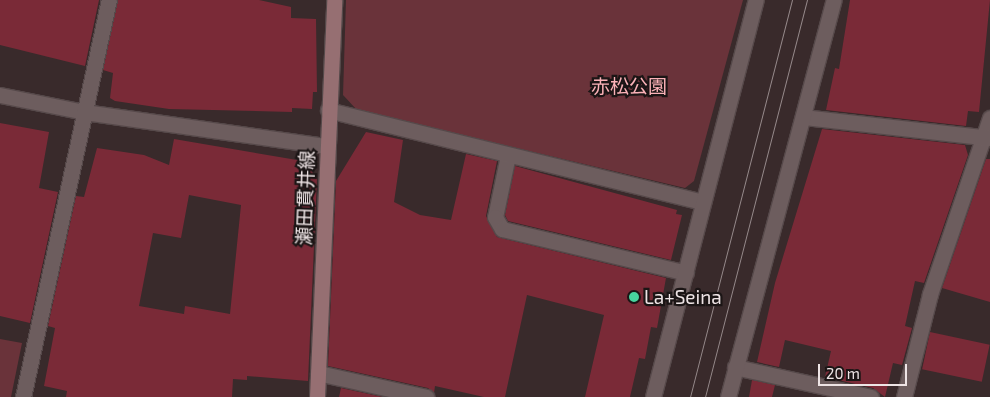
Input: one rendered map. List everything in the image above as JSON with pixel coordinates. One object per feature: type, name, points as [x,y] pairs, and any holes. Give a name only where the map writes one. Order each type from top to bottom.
[{"type":"main road","name":"瀬田貫井線","points":[[317,397],[334,0]]},
{"type":"street","points":[[23,397],[109,0]]},
{"type":"street","points":[[653,397],[756,0]]},
{"type":"street","points":[[728,397],[834,0]]},
{"type":"street","points":[[0,95],[84,112],[327,146]]},
{"type":"street","points":[[328,110],[703,202]]},
{"type":"street","points":[[803,117],[987,138]]},
{"type":"street","points":[[904,397],[930,294],[987,138],[990,118]]},
{"type":"street","points":[[508,155],[495,217],[502,229],[686,273]]},
{"type":"street","points":[[736,367],[871,397]]},
{"type":"street","points":[[318,373],[426,397]]},
{"type":"green space","name":"赤松公園","points":[[346,0],[743,0],[694,181],[685,188],[357,110],[343,95]]},
{"type":"green space","points":[[0,339],[22,343],[11,397],[0,397]]},
{"type":"building","points":[[0,0],[99,0],[85,66],[0,45]]},
{"type":"building","points":[[118,0],[259,0],[291,7],[291,18],[316,19],[317,92],[313,92],[312,109],[292,108],[292,112],[169,109],[115,101],[110,98],[113,73],[103,70]]},
{"type":"building","points":[[850,0],[990,0],[979,112],[968,111],[966,126],[826,110],[835,68],[839,69]]},
{"type":"building","points":[[0,123],[49,132],[39,188],[58,192],[30,323],[0,316]]},
{"type":"building","points":[[822,129],[965,145],[968,155],[924,283],[915,281],[905,326],[912,328],[902,365],[893,363],[885,397],[873,388],[825,377],[831,351],[785,340],[779,367],[757,362],[775,283]]},
{"type":"building","points":[[366,132],[403,140],[394,202],[420,215],[451,220],[466,154],[497,161],[486,216],[497,237],[666,278],[657,328],[651,327],[645,359],[639,358],[630,397],[585,397],[604,315],[527,295],[505,397],[484,397],[435,386],[434,393],[428,388],[328,366],[336,181]]},
{"type":"building","points":[[174,139],[303,161],[317,178],[308,381],[247,376],[247,380],[233,379],[232,397],[66,397],[67,391],[44,386],[55,328],[48,326],[76,196],[84,197],[97,148],[144,155],[169,165]],"holes":[[[189,195],[241,205],[230,314],[185,306],[184,314],[139,306],[153,233],[181,238]]]},
{"type":"building","points":[[986,159],[990,159],[990,302],[942,288]]},
{"type":"building","points":[[515,166],[677,210],[676,214],[682,215],[671,260],[508,221],[505,215]]},
{"type":"building","points":[[930,332],[990,345],[982,382],[922,369]]},
{"type":"building","points":[[752,380],[775,385],[772,397],[749,397]]},
{"type":"building","points":[[341,388],[383,397],[339,397]]},
{"type":"tram line","points":[[690,397],[792,0]]},
{"type":"tram line","points":[[705,397],[807,0]]},
{"type":"place","name":"La+Seina","points":[[634,297]]}]
